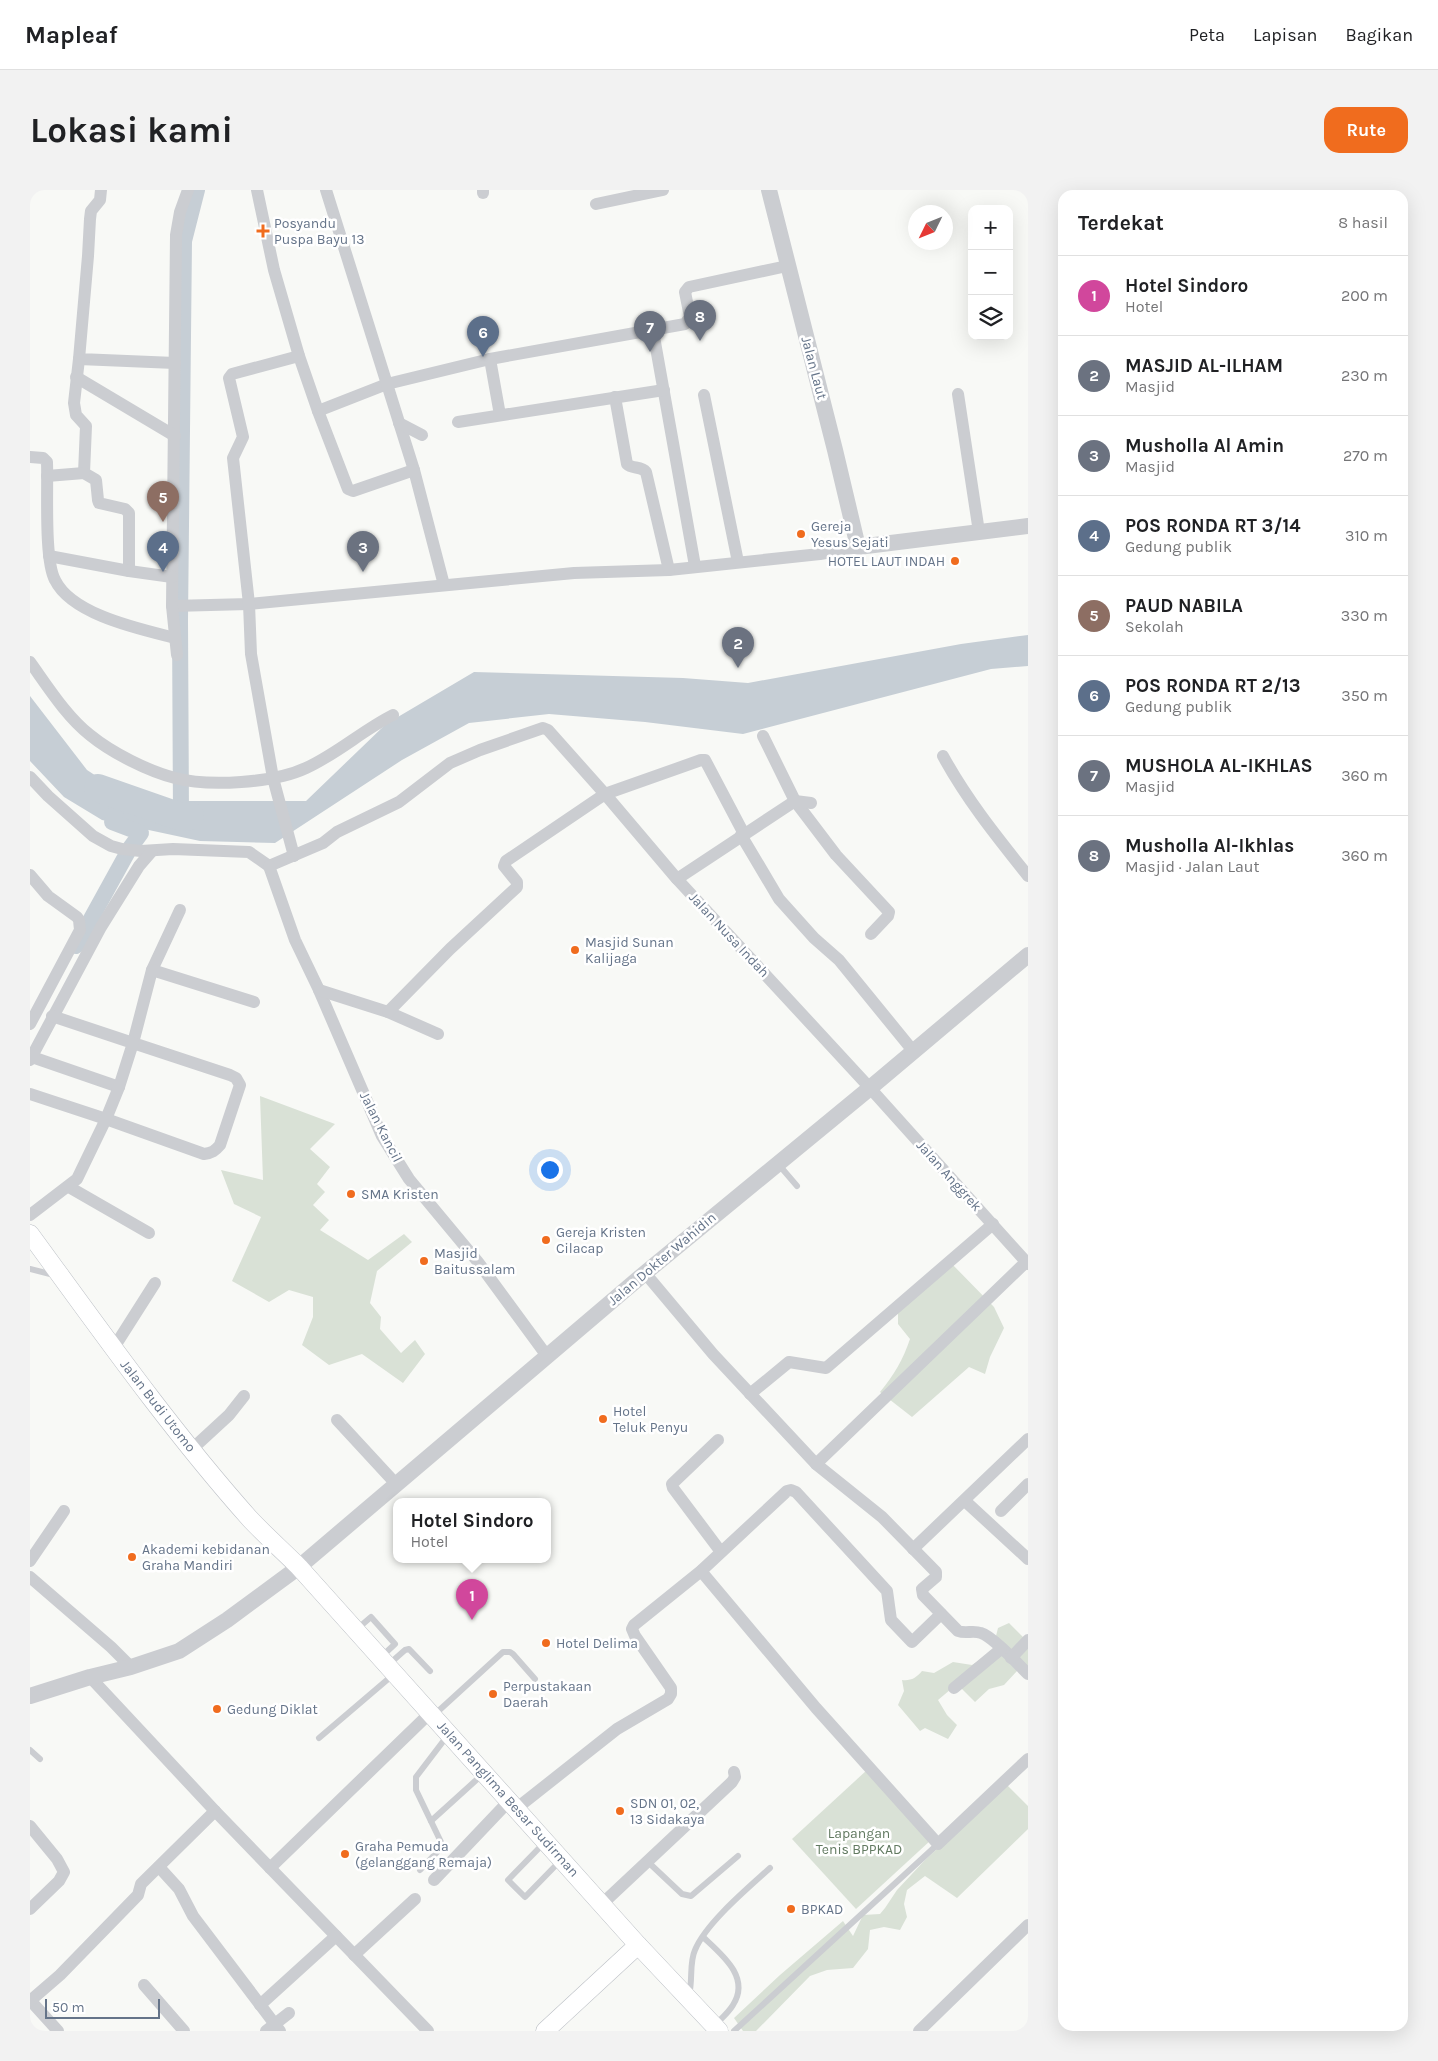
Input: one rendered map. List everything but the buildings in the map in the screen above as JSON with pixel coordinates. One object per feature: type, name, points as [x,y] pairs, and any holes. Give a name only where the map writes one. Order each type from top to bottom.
[{"type":"main road","name":"Jalan Budi Utomo","points":[[30,1234],[113,1349],[191,1450],[252,1520],[299,1566]]},
{"type":"main road","name":"Jalan Panglima Besar Sudirman","points":[[299,1566],[638,1945],[716,2029]]},
{"type":"main road","points":[[545,2031],[638,1945]]},
{"type":"street","points":[[84,473],[86,426],[76,415],[74,403],[90,219],[92,211],[100,200],[101,190]]},
{"type":"street","points":[[177,654],[172,577],[176,235],[180,212],[188,190]]},
{"type":"street","points":[[256,190],[274,270],[299,356],[348,489],[353,491],[414,470]]},
{"type":"street","points":[[326,190],[414,470],[444,585]]},
{"type":"street","points":[[596,204],[664,190]]},
{"type":"street","name":"Jalan Laut","points":[[769,190],[787,266],[836,450],[858,547]]},
{"type":"street","points":[[318,411],[387,384],[490,359],[653,331],[687,323],[690,317],[685,292],[689,287],[787,266]]},
{"type":"street","points":[[653,331],[695,566]]},
{"type":"street","points":[[30,777],[48,796],[93,836],[122,849],[249,852],[269,866],[294,856],[275,782],[251,654],[249,604],[233,458],[243,437],[230,377],[232,374],[299,356]]},
{"type":"street","points":[[79,359],[175,363]]},
{"type":"street","points":[[490,359],[500,415]]},
{"type":"street","points":[[76,377],[175,436]]},
{"type":"street","points":[[458,422],[664,390]]},
{"type":"street","points":[[958,394],[979,532]]},
{"type":"street","points":[[704,395],[738,562]]},
{"type":"street","points":[[615,397],[627,464],[643,469],[646,472],[669,570]]},
{"type":"street","points":[[399,423],[422,435]]},
{"type":"street","points":[[30,457],[44,459],[47,462],[49,556],[54,579],[60,589],[77,602],[108,618],[175,638]]},
{"type":"street","points":[[47,476],[84,473],[96,480],[98,500],[100,502],[125,509],[129,513],[129,571]]},
{"type":"street","points":[[174,606],[249,604],[574,574],[669,570],[820,554],[858,547],[1028,526]]},
{"type":"street","points":[[49,556],[172,577]]},
{"type":"street","points":[[30,662],[54,696],[90,735],[123,756],[175,778],[195,781],[275,782],[305,769],[371,726],[393,715]]},
{"type":"street","name":"Jalan Nusa Indah","points":[[294,856],[323,843],[337,832],[400,802],[450,763],[480,750],[543,728],[549,732],[677,878],[870,1088]]},
{"type":"street","points":[[763,736],[795,801],[836,855],[889,912],[888,916],[871,934]]},
{"type":"street","points":[[943,756],[960,788],[977,812],[1028,876]]},
{"type":"street","points":[[388,1012],[450,949],[517,886],[518,882],[504,866],[506,861],[605,794],[703,759],[709,765],[743,834],[779,899],[814,938],[839,960],[914,1052]]},
{"type":"street","points":[[677,878],[795,801],[811,803]]},
{"type":"street","points":[[119,1087],[31,1058],[52,1016],[147,851]]},
{"type":"street","name":"Jalan Kancil","points":[[269,866],[295,940],[319,990],[382,1136],[409,1179],[478,1262],[547,1356]]},
{"type":"street","points":[[30,875],[48,896],[77,917],[80,925],[80,930],[30,1024]]},
{"type":"street","points":[[30,1215],[77,1179],[119,1087],[133,1043],[152,970],[180,910]]},
{"type":"street","name":"Jalan Dokter Wahidin","points":[[30,1696],[179,1651],[197,1641],[299,1566],[397,1485],[645,1273],[914,1052],[1028,955]]},
{"type":"street","points":[[152,970],[254,1002]]},
{"type":"street","points":[[319,990],[388,1012],[438,1034]]},
{"type":"street","points":[[30,1094],[204,1154],[210,1154],[220,1145],[240,1090],[240,1085],[236,1078],[230,1075],[52,1016]]},
{"type":"street","name":"Jalan Anggrek","points":[[870,1088],[1027,1263]]},
{"type":"street","points":[[69,1187],[148,1233]]},
{"type":"street","points":[[750,1394],[789,1362],[822,1368],[827,1367],[993,1224]]},
{"type":"street","points":[[816,1464],[1027,1263]]},
{"type":"street","points":[[645,1273],[674,1309],[750,1394],[816,1464],[882,1517],[936,1572],[936,1577],[922,1590],[922,1593],[958,1631],[965,1634],[972,1631],[987,1635],[1028,1674]]},
{"type":"street","points":[[113,1349],[155,1283]]},
{"type":"street","points":[[191,1450],[229,1415],[244,1396]]},
{"type":"street","points":[[337,1420],[397,1485]]},
{"type":"street","points":[[913,1549],[1028,1439]]},
{"type":"street","points":[[718,1440],[672,1484],[673,1488],[721,1552]]},
{"type":"street","points":[[1001,1511],[1028,1484]]},
{"type":"street","points":[[434,1880],[513,1805],[617,1729],[668,1699],[671,1694],[671,1688],[635,1636],[632,1629],[634,1625],[700,1571],[787,1491],[796,1492],[887,1591],[891,1620],[912,1642],[942,1614]]},
{"type":"street","points":[[965,1501],[1028,1559]]},
{"type":"street","points":[[30,1561],[64,1511]]},
{"type":"street","points":[[700,1571],[816,1708],[938,1844],[1028,1759]]},
{"type":"street","points":[[30,1577],[111,1647],[131,1667]]},
{"type":"street","points":[[1011,1658],[1028,1640]]},
{"type":"street","points":[[954,1688],[1001,1648]]},
{"type":"street","points":[[90,1677],[214,1811],[428,2031]]},
{"type":"street","points":[[270,1868],[431,1714]]},
{"type":"street","points":[[602,1904],[732,1782],[735,1777],[734,1772]]},
{"type":"street","points":[[58,2031],[30,2001],[60,1974],[138,1895],[139,1886],[214,1811]]},
{"type":"street","points":[[30,1826],[57,1859],[64,1872],[59,1881],[30,1909]]},
{"type":"street","points":[[159,1867],[178,1889],[193,1916],[260,2005],[273,2029],[289,2013]]},
{"type":"street","points":[[354,1954],[416,1900]]},
{"type":"street","points":[[919,2031],[1028,1925]]},
{"type":"street","points":[[260,2005],[336,1936]]},
{"type":"street","points":[[144,1985],[184,2031]]},
{"type":"lane","points":[[778,1164],[797,1186]]},
{"type":"lane","points":[[30,1270],[60,1276]]},
{"type":"lane","points":[[319,1738],[388,1665],[405,1650],[409,1649],[430,1671]]},
{"type":"lane","points":[[431,1714],[503,1652],[513,1654],[535,1679]]},
{"type":"lane","points":[[420,1870],[441,1848],[439,1836],[416,1790],[416,1777],[449,1734]]},
{"type":"lane","points":[[30,1750],[40,1759]]},
{"type":"lane","points":[[430,1821],[484,1773]]},
{"type":"lane","points":[[546,1841],[508,1880],[525,1897],[562,1859]]},
{"type":"lane","points":[[734,2031],[938,1844]]},
{"type":"lane","points":[[648,1861],[682,1894],[690,1896],[738,1856]]},
{"type":"lane","points":[[688,1998],[692,1983],[694,1950],[721,1914],[770,1868]]},
{"type":"lane","points":[[703,1937],[728,1960],[737,1977],[739,1990],[734,2004],[716,2029]]},
{"type":"green space","points":[[260,1096],[335,1124],[310,1149],[330,1167],[317,1184],[325,1192],[313,1205],[329,1220],[320,1230],[368,1260],[404,1234],[412,1242],[377,1271],[370,1303],[381,1317],[380,1329],[401,1353],[415,1340],[425,1354],[403,1383],[362,1354],[329,1365],[302,1345],[313,1317],[313,1297],[289,1290],[269,1302],[232,1281],[261,1217],[234,1204],[221,1170],[263,1180]]},
{"type":"green space","points":[[951,1263],[994,1307],[1004,1328],[990,1357],[985,1374],[969,1367],[912,1417],[880,1392],[898,1367],[910,1339],[898,1324],[898,1305]]},
{"type":"green space","points":[[1009,1623],[1028,1642],[1028,1675],[1017,1671],[1004,1685],[989,1689],[975,1702],[957,1684],[938,1700],[947,1715],[957,1725],[948,1739],[925,1728],[920,1731],[898,1705],[904,1691],[902,1680],[918,1676],[922,1671],[934,1673],[953,1662],[972,1665],[992,1652],[998,1628]]},
{"type":"green space","name":"Lapangan Tenis BPPKAD","points":[[867,1770],[931,1840],[856,1909],[792,1839]]},
{"type":"green space","points":[[1007,1785],[1028,1806],[1028,1829],[957,1898],[925,1876],[907,1890],[904,1904],[907,1917],[900,1930],[884,1927],[870,1930],[868,1949],[853,1968],[827,1970],[810,1976],[756,2031],[743,2031],[734,2018],[780,1975],[843,1921],[853,1936],[863,1915],[880,1914],[897,1890],[925,1860]]},
{"type":"shaded area","points":[[1028,635],[1028,666],[991,669],[743,734],[645,722],[549,714],[469,723],[402,760],[275,843],[200,841],[102,820],[64,797],[30,761],[30,696],[87,770],[148,810],[180,801],[306,801],[386,724],[474,672],[683,678],[748,683],[961,644]]},
{"type":"waterway","points":[[181,817],[180,620],[184,241],[197,190]]},
{"type":"waterway","points":[[98,788],[181,817],[190,816]]},
{"type":"waterway","points":[[76,946],[130,848],[141,833],[112,822],[120,801]]},
{"type":"place","name":"Posyandu Puspa Bayu 13","points":[[263,231]]},
{"type":"place","name":"Musholla Al-Ikhlas","points":[[700,341]]},
{"type":"place","name":"MUSHOLA AL-IKHLAS","points":[[650,352]]},
{"type":"place","name":"POS RONDA RT 2/13","points":[[483,357]]},
{"type":"place","name":"PAUD NABILA","points":[[163,522]]},
{"type":"place","name":"Gereja Yesus Sejati","points":[[801,534]]},
{"type":"place","name":"HOTEL LAUT INDAH","points":[[955,561]]},
{"type":"place","name":"POS RONDA RT 3/14","points":[[163,572]]},
{"type":"place","name":"Musholla Al Amin","points":[[363,572]]},
{"type":"place","name":"MASJID AL-ILHAM","points":[[738,668]]},
{"type":"place","name":"Masjid Sunan Kalijaga","points":[[575,950]]},
{"type":"place","name":"SMA Kristen","points":[[351,1194]]},
{"type":"place","name":"Gereja Kristen Cilacap","points":[[546,1240]]},
{"type":"place","name":"Masjid Baitussalam","points":[[424,1261]]},
{"type":"place","name":"Hotel Teluk Penyu","points":[[603,1419]]},
{"type":"place","name":"Akademi kebidanan Graha Mandiri","points":[[132,1557]]},
{"type":"place","name":"Hotel Sindoro","points":[[472,1620]]},
{"type":"place","name":"Hotel Delima","points":[[546,1643]]},
{"type":"place","name":"Perpustakaan Daerah","points":[[493,1694]]},
{"type":"place","name":"Gedung Diklat","points":[[217,1709]]},
{"type":"place","name":"SDN 01, 02, 13 Sidakaya","points":[[620,1811]]},
{"type":"place","name":"Graha Pemuda (gelanggang Remaja)","points":[[345,1854]]},
{"type":"place","name":"BPKAD","points":[[791,1909]]}]
